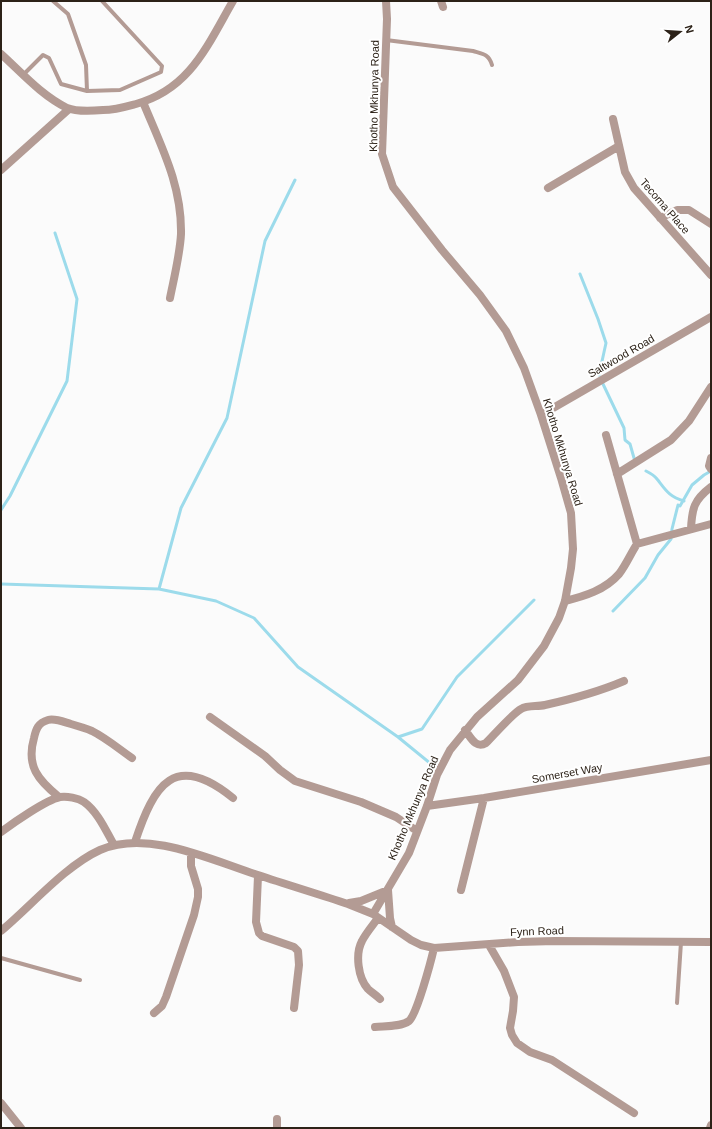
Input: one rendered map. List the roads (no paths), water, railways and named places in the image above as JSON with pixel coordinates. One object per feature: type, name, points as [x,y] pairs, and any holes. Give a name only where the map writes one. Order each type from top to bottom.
[{"type":"street","points":[[1,54],[40,90],[69,108],[86,111],[114,110],[143,102],[163,93],[183,79],[198,61],[232,1]]},
{"type":"street","name":"Khotho Mkhunya Road","points":[[380,999],[367,988],[363,981],[358,965],[361,942],[409,853],[437,775],[450,750],[477,717],[518,680],[544,646],[559,618],[565,601],[573,549],[571,513],[541,415],[524,368],[498,319],[393,187],[382,154],[387,19],[386,1]]},
{"type":"street","points":[[143,102],[172,170],[180,209],[181,235],[170,298]]},
{"type":"street","points":[[1,170],[69,108]]},
{"type":"street","name":"Tecoma Place","points":[[613,119],[626,172],[634,188],[711,276]]},
{"type":"street","points":[[548,188],[619,146]]},
{"type":"street","points":[[660,218],[677,210],[683,209],[695,213],[711,224]]},
{"type":"street","name":"Saltwood Road","points":[[541,415],[711,317]]},
{"type":"street","points":[[617,474],[671,440],[689,421],[711,387]]},
{"type":"street","points":[[565,601],[590,594],[607,585],[620,573],[636,544],[606,435]]},
{"type":"street","points":[[690,529],[694,506],[700,496],[711,487]]},
{"type":"street","points":[[636,544],[711,524]]},
{"type":"street","points":[[465,730],[474,742],[482,746],[516,712],[523,708],[540,706],[605,690],[624,681]]},
{"type":"street","points":[[210,717],[265,756],[280,770],[295,780],[361,802],[396,817],[417,831]]},
{"type":"street","points":[[59,797],[48,788],[32,766],[31,750],[36,729],[40,724],[49,720],[63,721],[91,730],[132,758]]},
{"type":"street","name":"Somerset Way","points":[[427,806],[484,798],[711,760]]},
{"type":"street","points":[[135,842],[142,819],[151,803],[168,780],[185,775],[204,778],[233,798]]},
{"type":"street","points":[[1,832],[59,797],[72,798],[84,802],[98,817],[114,845]]},
{"type":"street","points":[[461,890],[484,798]]},
{"type":"street","points":[[1,931],[61,877],[80,863],[100,851],[114,845],[135,842],[155,843],[191,853],[348,904],[375,916]]},
{"type":"street","points":[[154,1013],[162,1006],[166,997],[194,915],[198,897],[198,889],[191,866],[191,853]]},
{"type":"street","points":[[258,876],[256,922],[259,933],[262,936],[294,947],[298,951],[299,965],[294,1008]]},
{"type":"street","points":[[348,904],[361,901],[388,890],[392,926]]},
{"type":"street","name":"Fynn Road","points":[[375,916],[411,940],[421,945],[434,948],[556,941],[711,942]]},
{"type":"street","points":[[489,945],[504,971],[514,997],[510,1028],[517,1043],[530,1052],[552,1060],[634,1113]]},
{"type":"street","points":[[375,1027],[404,1024],[412,1017],[428,973],[434,948]]},
{"type":"street","points":[[1,1103],[21,1128]]},
{"type":"street","points":[[277,1119],[277,1128]]},
{"type":"lane","points":[[53,1],[68,14],[86,65],[87,91]]},
{"type":"lane","points":[[24,74],[43,55],[49,58],[61,84],[87,91],[120,90],[161,72],[162,66],[102,1]]},
{"type":"lane","points":[[386,40],[480,53],[489,56],[492,64]]},
{"type":"lane","points":[[677,1003],[681,942]]},
{"type":"lane","points":[[1,958],[80,980]]},
{"type":"waterway","points":[[159,589],[181,508],[227,418],[265,241],[295,180]]},
{"type":"waterway","points":[[1,510],[10,496],[67,381],[77,299],[55,233]]},
{"type":"waterway","points":[[580,274],[606,343],[599,375]]},
{"type":"waterway","points":[[603,384],[624,428],[625,440],[630,444],[634,458]]},
{"type":"waterway","points":[[646,471],[655,476],[671,495],[684,501]]},
{"type":"waterway","points":[[613,611],[645,578],[658,555],[671,539],[678,505],[680,506],[692,485],[711,471]]},
{"type":"waterway","points":[[1,584],[159,589],[216,601],[254,618],[298,667],[398,737],[431,764]]},
{"type":"waterway","points":[[398,737],[422,729],[457,677],[534,600]]}]
